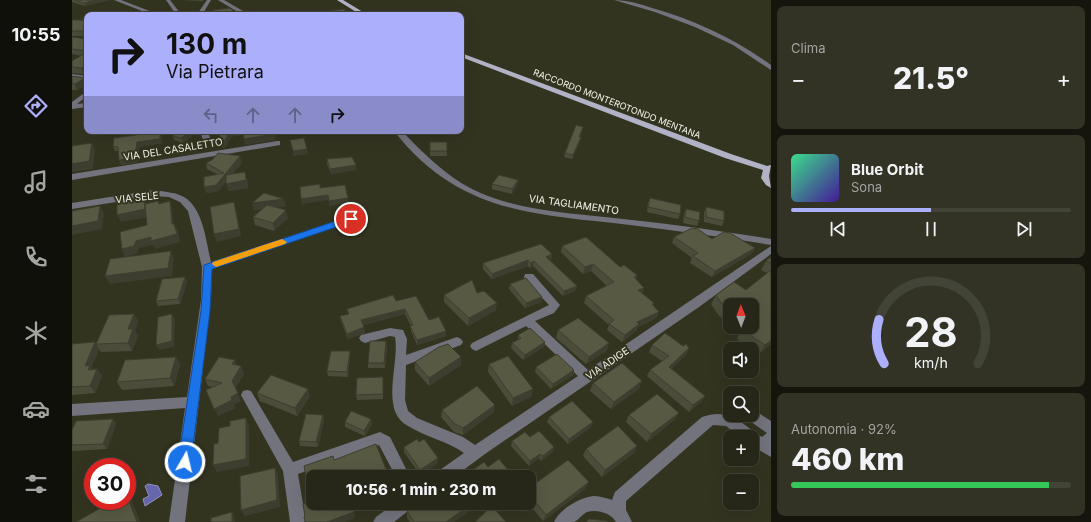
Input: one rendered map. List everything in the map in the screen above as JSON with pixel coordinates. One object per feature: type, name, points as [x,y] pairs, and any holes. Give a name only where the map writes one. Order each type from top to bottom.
[{"type":"main road","points":[[339,0],[360,12]]},
{"type":"main road","name":"RACCORDO MONTEROTONDO MENTANA","points":[[464,55],[721,154],[769,168]]},
{"type":"main road","points":[[769,168],[764,173],[765,178],[771,185]]},
{"type":"street","points":[[116,0],[149,12]]},
{"type":"street","points":[[168,0],[175,12]]},
{"type":"street","points":[[201,12],[209,0]]},
{"type":"street","points":[[220,0],[242,12]]},
{"type":"street","points":[[616,0],[671,15],[708,30],[745,48],[771,68]]},
{"type":"street","points":[[72,76],[84,78]]},
{"type":"street","points":[[72,106],[84,96]]},
{"type":"street","points":[[72,106],[84,105]]},
{"type":"street","points":[[205,134],[207,141]]},
{"type":"street","name":"VIA TAGLIAMENTO","points":[[401,134],[422,156],[448,178],[470,192],[498,202],[562,214],[698,231],[771,242]]},
{"type":"street","name":"VIA DEL CASALETTO","points":[[72,177],[278,143]]},
{"type":"street","name":"VIA SELE","points":[[72,206],[154,193],[168,194],[179,198],[189,206],[196,220],[207,267],[206,311],[177,522]]},
{"type":"street","points":[[207,267],[351,219]]},
{"type":"street","name":"VIA ADIGE","points":[[452,470],[695,304],[771,249]]},
{"type":"street","points":[[476,346],[550,310],[555,305],[552,300],[529,277]]},
{"type":"street","points":[[527,320],[586,377]]},
{"type":"street","points":[[365,338],[390,332],[398,333],[401,339],[399,404],[402,414],[412,422],[458,441],[475,453]]},
{"type":"street","points":[[400,362],[457,342]]},
{"type":"street","points":[[247,395],[290,470],[298,522]]},
{"type":"street","points":[[72,410],[193,402]]},
{"type":"street","points":[[621,516],[618,502],[624,493],[709,419],[719,418],[727,420],[762,442]]},
{"type":"street","points":[[759,420],[771,429]]},
{"type":"street","points":[[290,470],[380,438],[385,441],[400,470]]},
{"type":"street","points":[[562,522],[578,509],[587,504],[596,503],[607,506],[621,516]]},
{"type":"street","points":[[381,522],[397,510]]},
{"type":"shaded area","points":[[148,484],[158,486],[162,495],[145,506],[143,499],[149,496],[145,486]]},
{"type":"building","points":[[75,0],[95,0],[84,3]]},
{"type":"building","points":[[230,8],[235,12],[212,12],[214,10]]},
{"type":"building","points":[[345,9],[344,12],[329,12],[329,11]]},
{"type":"building","points":[[72,20],[84,21],[84,31],[72,31]]},
{"type":"building","points":[[72,37],[84,39],[84,51],[72,49]]},
{"type":"building","points":[[84,54],[84,66],[81,68],[72,67],[72,61]]},
{"type":"building","points":[[72,76],[84,78],[75,84],[72,84]]},
{"type":"building","points":[[576,125],[583,127],[579,137],[581,137],[573,155],[565,153]]},
{"type":"building","points":[[160,134],[160,139],[137,142],[135,157],[119,160],[118,147],[113,146],[114,138]]},
{"type":"building","points":[[174,134],[186,134],[181,138],[173,136]]},
{"type":"building","points":[[219,134],[229,134],[223,143],[220,143]]},
{"type":"building","points":[[243,134],[275,134],[244,139]]},
{"type":"building","points":[[304,138],[307,149],[293,151],[290,140]]},
{"type":"building","points":[[430,142],[447,142],[447,151],[430,151]]},
{"type":"building","points":[[92,143],[89,161],[72,164],[72,146]]},
{"type":"building","points":[[218,153],[240,156],[216,185],[204,187],[204,177],[224,173],[206,163],[212,160]]},
{"type":"building","points":[[352,157],[356,165],[330,169],[327,159]]},
{"type":"building","points":[[245,172],[246,180],[226,184],[226,175]]},
{"type":"building","points":[[499,175],[518,180],[512,189],[492,184]]},
{"type":"building","points":[[320,184],[320,188],[345,185],[348,198],[329,201],[328,195],[301,199],[300,187]]},
{"type":"building","points":[[264,193],[284,199],[252,203]]},
{"type":"building","points":[[133,198],[133,201],[144,198],[145,209],[117,215],[117,201]]},
{"type":"building","points":[[650,198],[681,205],[680,214],[648,207]]},
{"type":"building","points":[[158,201],[159,204],[170,201],[172,224],[174,224],[177,234],[151,241],[151,237],[136,241],[134,246],[122,249],[120,232],[147,225],[145,204]]},
{"type":"building","points":[[234,202],[239,229],[214,234],[210,207]]},
{"type":"building","points":[[267,205],[286,210],[273,223],[253,217]]},
{"type":"building","points":[[100,206],[98,221],[72,226],[72,211]]},
{"type":"building","points":[[706,207],[724,211],[724,221],[706,217]]},
{"type":"building","points":[[686,209],[700,212],[699,221],[685,217]]},
{"type":"building","points":[[692,228],[698,229],[712,239],[724,232],[730,233],[755,248],[715,271],[693,256],[698,253],[674,237]]},
{"type":"building","points":[[586,237],[620,267],[624,265],[637,275],[634,277],[644,288],[638,290],[654,303],[652,304],[659,312],[637,322],[639,324],[625,335],[609,324],[614,320],[586,296],[614,282],[593,264],[585,267],[562,246]]},
{"type":"building","points":[[541,244],[552,254],[546,257],[577,286],[564,291],[534,261],[531,263],[528,260],[492,274],[483,263]]},
{"type":"building","points":[[171,251],[168,268],[105,276],[110,259]]},
{"type":"building","points":[[771,257],[771,263],[766,261]]},
{"type":"building","points":[[771,270],[771,340],[765,345],[748,334],[759,334],[759,298],[723,298],[723,306],[716,295],[734,282],[746,290]]},
{"type":"building","points":[[185,277],[178,299],[156,301],[162,279]]},
{"type":"building","points":[[526,278],[542,297],[526,303],[510,284]]},
{"type":"building","points":[[472,280],[477,293],[484,291],[497,303],[469,318],[444,295]]},
{"type":"building","points":[[393,295],[396,301],[416,296],[429,320],[439,317],[446,331],[417,340],[410,326],[413,325],[405,309],[361,320],[364,327],[347,334],[340,316],[349,314],[347,309]]},
{"type":"building","points":[[134,314],[128,329],[133,329],[128,343],[96,344],[109,315]]},
{"type":"building","points":[[172,314],[172,341],[156,345],[158,317]]},
{"type":"building","points":[[578,318],[609,343],[589,357],[558,330]]},
{"type":"building","points":[[530,328],[545,342],[525,355],[512,343],[521,338],[518,335]]},
{"type":"building","points":[[665,333],[683,346],[686,344],[689,348],[669,367],[705,396],[693,405],[650,370],[669,356],[652,345]]},
{"type":"building","points":[[370,341],[386,341],[384,363],[368,363]]},
{"type":"building","points":[[95,342],[85,366],[90,365],[88,370],[97,369],[90,386],[72,387],[72,344]]},
{"type":"building","points":[[448,344],[461,357],[429,378],[415,362],[439,347]]},
{"type":"building","points":[[331,351],[350,351],[347,372],[327,371]]},
{"type":"building","points":[[557,354],[574,370],[553,384],[536,367]]},
{"type":"building","points":[[508,356],[533,389],[513,398],[489,364]]},
{"type":"building","points":[[176,357],[170,378],[117,382],[125,360]]},
{"type":"building","points":[[219,357],[235,360],[232,364],[241,366],[232,381],[238,393],[231,397],[232,400],[214,409],[206,390],[222,383],[205,379]]},
{"type":"building","points":[[622,363],[642,381],[614,402],[593,383]]},
{"type":"building","points":[[271,375],[308,389],[295,408],[257,393]]},
{"type":"building","points":[[383,377],[383,394],[356,395],[357,378]]},
{"type":"building","points":[[477,386],[495,405],[463,428],[455,424],[442,410]]},
{"type":"building","points":[[657,394],[679,413],[651,434],[629,415]]},
{"type":"building","points":[[572,401],[593,422],[569,439],[549,417]]},
{"type":"building","points":[[351,411],[371,419],[364,431],[345,422]]},
{"type":"building","points":[[306,414],[323,415],[316,442],[299,441]]},
{"type":"building","points":[[246,418],[246,459],[213,465],[214,444],[218,443],[219,428],[230,426],[230,421]]},
{"type":"building","points":[[113,419],[103,444],[72,445],[72,430],[76,421]]},
{"type":"building","points":[[618,426],[637,446],[605,470],[586,449]]},
{"type":"building","points":[[539,431],[554,447],[543,456],[540,454],[530,461],[512,441],[525,432],[530,437]]},
{"type":"building","points":[[417,439],[419,442],[424,439],[438,458],[420,470],[404,447]]},
{"type":"building","points":[[376,444],[386,470],[306,470],[306,476],[304,466],[333,456],[334,460]]},
{"type":"building","points":[[499,459],[508,470],[473,470],[484,462],[488,467]]},
{"type":"building","points":[[568,460],[589,482],[546,515],[536,503],[536,483]]},
{"type":"building","points":[[275,468],[277,500],[241,510],[240,476]]},
{"type":"building","points":[[306,503],[306,510],[354,510],[354,512],[327,522],[305,522],[303,504]]},
{"type":"building","points":[[97,510],[133,510],[137,522],[76,522]]},
{"type":"building","points":[[463,510],[446,522],[414,522],[407,511]]},
{"type":"building","points":[[488,510],[496,510],[506,522],[475,522]]},
{"type":"building","points":[[232,512],[232,522],[211,522],[211,518]]},
{"type":"building","points":[[589,519],[607,521],[608,522],[586,522]]},
{"type":"slow traffic","points":[[216,264],[282,242]]},
{"type":"route","points":[[185,462],[206,311],[207,267],[351,219]]}]
